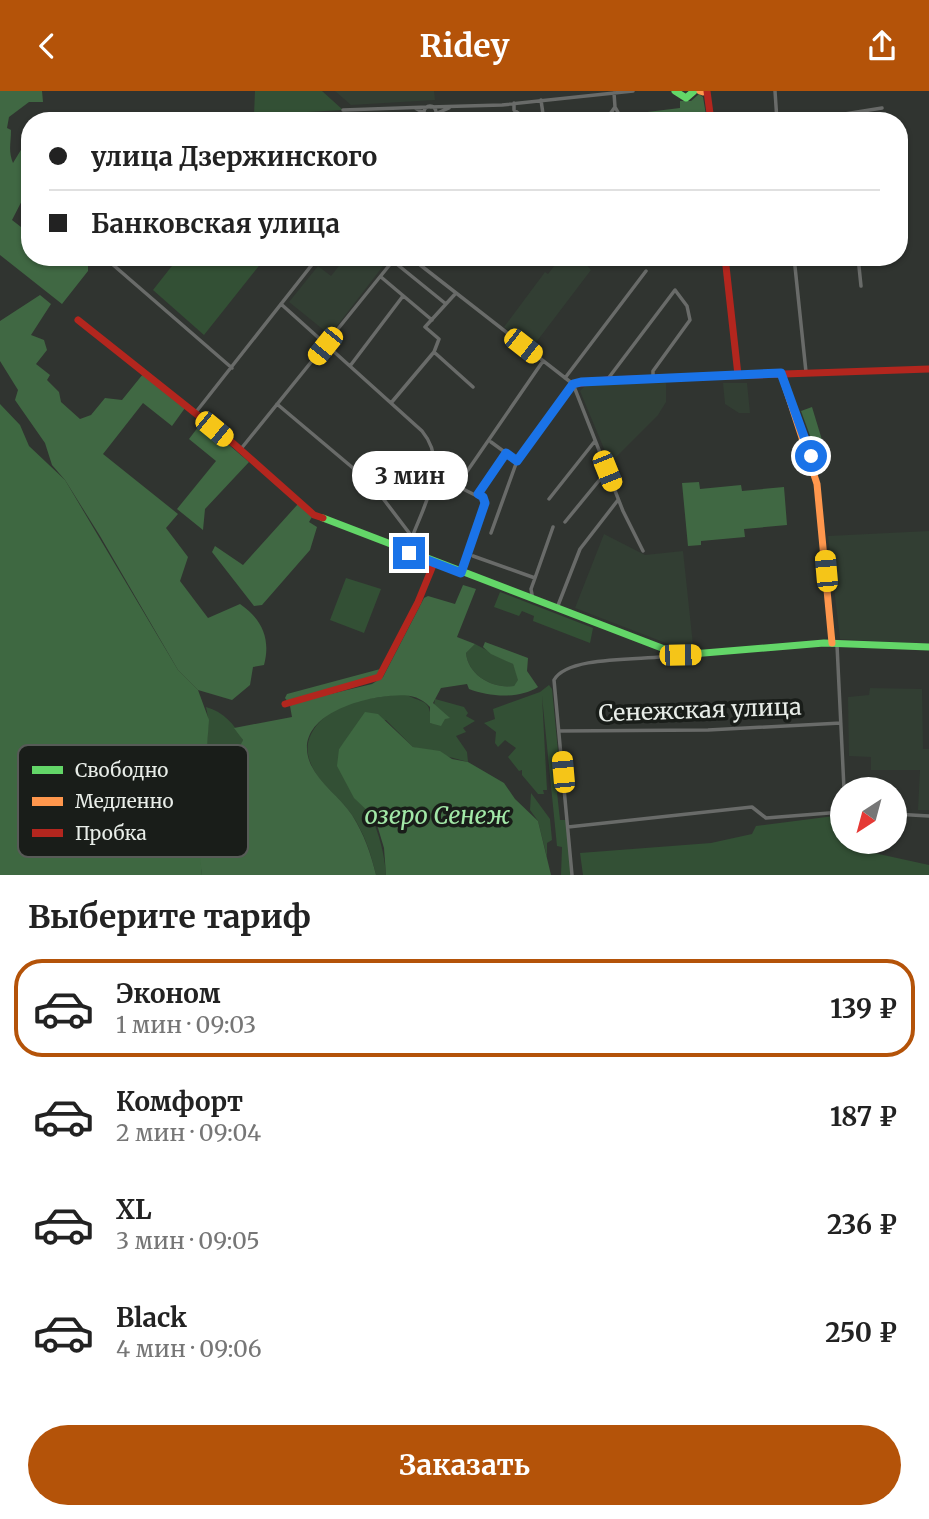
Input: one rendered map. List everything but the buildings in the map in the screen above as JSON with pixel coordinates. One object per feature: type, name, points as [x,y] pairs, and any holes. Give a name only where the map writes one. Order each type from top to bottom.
[{"type":"street","points":[[343,110],[453,107],[633,91]]},
{"type":"street","points":[[775,91],[777,112]]},
{"type":"street","points":[[675,92],[686,98],[700,92],[708,112]]},
{"type":"street","points":[[614,93],[618,112]]},
{"type":"street","points":[[541,100],[543,112]]},
{"type":"street","points":[[514,103],[516,112]]},
{"type":"street","points":[[412,107],[422,112]]},
{"type":"street","points":[[425,112],[429,107]]},
{"type":"street","points":[[429,107],[430,112]]},
{"type":"street","points":[[443,112],[453,107]]},
{"type":"street","points":[[611,112],[615,107]]},
{"type":"street","points":[[864,112],[882,107]]},
{"type":"street","points":[[114,266],[232,368]]},
{"type":"street","points":[[195,413],[311,266]]},
{"type":"street","points":[[240,450],[390,266]]},
{"type":"street","points":[[403,266],[446,304]]},
{"type":"street","points":[[422,266],[573,384],[619,500],[643,551]]},
{"type":"street","points":[[726,266],[738,375]]},
{"type":"street","points":[[795,266],[806,372]]},
{"type":"street","points":[[859,266],[861,286]]},
{"type":"street","points":[[565,378],[646,271]]},
{"type":"street","points":[[381,277],[432,320]]},
{"type":"street","points":[[607,380],[675,290],[687,306],[689,324],[653,371],[653,378]]},
{"type":"street","points":[[391,403],[434,352],[439,339],[425,327],[456,293]]},
{"type":"street","points":[[350,366],[403,296]]},
{"type":"street","points":[[281,304],[422,431],[436,454],[436,471],[411,540]]},
{"type":"street","points":[[79,320],[240,450],[317,517],[680,655]]},
{"type":"street","points":[[434,352],[472,387]]},
{"type":"street","points":[[461,573],[485,503],[483,497],[457,486],[490,442],[543,361]]},
{"type":"street","points":[[491,533],[517,461],[573,384],[653,378],[785,376],[806,372],[929,369]]},
{"type":"street","points":[[785,376],[817,484],[835,643],[843,777]]},
{"type":"street","points":[[277,404],[372,484],[387,501],[411,540],[432,562]]},
{"type":"street","points":[[550,499],[595,441]]},
{"type":"street","points":[[490,442],[517,461]]},
{"type":"street","points":[[478,494],[506,453]]},
{"type":"street","points":[[565,521],[607,471]]},
{"type":"street","points":[[557,610],[577,554],[619,500]]},
{"type":"street","points":[[533,601],[531,589],[554,527]]},
{"type":"street","points":[[473,556],[535,578]]},
{"type":"street","points":[[285,704],[378,679],[418,602],[432,562]]},
{"type":"street","points":[[572,875],[554,681],[564,669],[580,664],[835,643],[929,647]]},
{"type":"street","name":"Сенежская улица","points":[[559,731],[708,730],[841,723]]},
{"type":"street","points":[[568,827],[752,807],[766,818],[830,813]]},
{"type":"street","points":[[907,814],[929,815]]},
{"type":"shaded area","points":[[0,91],[42,91],[43,102],[29,102],[9,117],[7,128],[11,130],[10,151],[13,163],[21,150],[21,202],[12,220],[21,227],[21,266],[88,266],[88,271],[62,304],[0,255]]},
{"type":"shaded area","points":[[255,91],[322,91],[343,110],[307,112],[254,112]]},
{"type":"shaded area","points":[[335,91],[434,91],[435,100],[351,105]]},
{"type":"shaded area","points":[[699,94],[703,97],[706,112],[647,112],[680,108],[680,101],[691,101]]},
{"type":"shaded area","points":[[172,266],[259,266],[204,335],[153,290]]},
{"type":"shaded area","points":[[318,266],[331,276],[339,266],[383,266],[330,335],[289,302]]},
{"type":"shaded area","points":[[554,266],[588,266],[591,270],[531,349],[504,327],[545,272],[548,274]]},
{"type":"shaded area","points":[[40,295],[51,304],[31,335],[44,340],[47,350],[36,364],[50,375],[47,380],[59,392],[61,402],[80,419],[91,415],[105,398],[122,400],[143,374],[185,408],[172,426],[143,403],[103,454],[178,514],[166,528],[188,557],[180,581],[208,618],[240,604],[254,616],[263,630],[266,647],[264,665],[253,667],[250,685],[232,700],[198,690],[178,670],[100,536],[65,480],[52,465],[45,443],[15,400],[18,390],[0,361],[0,321]]},
{"type":"shaded area","points":[[666,383],[666,402],[658,415],[610,463],[580,391],[586,385]]},
{"type":"shaded area","points":[[723,383],[747,383],[750,413],[739,413],[725,404]]},
{"type":"shaded area","points":[[812,407],[829,463],[820,463],[801,411]]},
{"type":"shaded area","points":[[202,422],[249,462],[205,509],[203,530],[177,509],[216,461],[189,439]]},
{"type":"shaded area","points":[[699,482],[700,489],[741,485],[742,491],[784,487],[787,525],[744,529],[745,537],[701,541],[701,545],[688,546],[682,483]]},
{"type":"shaded area","points":[[298,504],[312,517],[309,522],[317,527],[310,550],[262,605],[254,606],[212,552],[215,546],[243,565]]},
{"type":"shaded area","points":[[929,531],[929,644],[840,639],[828,536]]},
{"type":"shaded area","points":[[604,534],[645,555],[683,551],[693,645],[671,645],[575,608]]},
{"type":"shaded area","points":[[346,578],[381,589],[364,633],[330,620]]},
{"type":"shaded area","points":[[463,585],[476,589],[457,637],[475,644],[466,653],[476,674],[498,685],[514,686],[518,680],[513,664],[491,654],[483,647],[485,642],[528,658],[527,671],[538,687],[513,695],[477,692],[469,689],[467,684],[441,688],[433,703],[450,718],[445,719],[441,726],[430,723],[430,707],[419,699],[401,695],[368,699],[327,716],[316,725],[309,736],[307,750],[311,765],[356,822],[367,844],[376,875],[202,875],[199,857],[248,857],[248,745],[241,745],[243,740],[234,728],[292,717],[290,706],[297,702],[372,684],[383,677],[424,598],[428,596],[455,604]]},
{"type":"shaded area","points":[[500,592],[593,628],[590,643],[533,621],[534,616],[522,611],[519,616],[494,607]]},
{"type":"shaded area","points":[[475,644],[513,664],[519,680],[514,686],[490,683],[476,674],[466,653]]},
{"type":"shaded area","points":[[384,668],[375,678],[288,702],[285,698],[287,694]]},
{"type":"shaded area","points":[[549,685],[552,689],[561,782],[556,783],[560,820],[566,820],[571,875],[561,875],[562,847],[557,846],[542,696],[547,790],[543,790],[544,794],[538,794],[522,775],[522,770],[519,771],[508,757],[516,748],[505,740],[498,747],[495,743],[496,732],[484,723],[495,719],[493,709],[540,692]]},
{"type":"shaded area","points":[[870,688],[922,689],[923,749],[929,749],[929,810],[918,810],[920,770],[871,770],[871,757],[849,756],[848,697],[869,695]]},
{"type":"shaded area","points":[[403,692],[427,705],[431,725],[435,699],[464,707],[468,713],[466,716],[475,721],[463,728],[466,732],[456,736],[467,752],[468,762],[413,747],[386,720],[355,729],[339,749],[369,810],[380,841],[386,875],[376,875],[369,851],[352,815],[324,784],[311,764],[308,743],[316,726],[341,707],[356,701]]},
{"type":"shaded area","points":[[206,707],[228,719],[243,740],[241,745],[206,745]]},
{"type":"shaded area","points":[[531,793],[550,819],[552,840],[547,843],[547,857],[538,821],[530,810]]},
{"type":"shaded area","points":[[830,817],[830,854],[879,854],[929,865],[929,875],[583,875],[580,853],[711,843],[752,834],[756,826]]},
{"type":"water","points":[[0,404],[20,425],[29,446],[65,480],[178,670],[198,690],[209,720],[207,745],[18,745],[18,857],[200,857],[202,875],[0,875]]},
{"type":"water","name":"озеро Сенеж","points":[[365,712],[378,714],[413,747],[440,751],[452,759],[468,762],[504,783],[515,799],[538,821],[551,875],[386,875],[384,848],[375,818],[354,798],[337,766],[339,749]]},
{"type":"traffic: fast","points":[[675,91],[686,98],[694,91]]},
{"type":"traffic: fast","points":[[323,518],[680,655],[824,643],[929,647]]},
{"type":"traffic: slow","points":[[781,373],[817,484],[832,643]]},
{"type":"traffic: jam","points":[[707,91],[710,112]]},
{"type":"traffic: jam","points":[[726,266],[738,375]]},
{"type":"traffic: jam","points":[[78,320],[234,444],[314,515],[323,518]]},
{"type":"traffic: jam","points":[[573,384],[607,380],[929,369]]},
{"type":"traffic: jam","points":[[285,704],[379,677],[418,602],[434,563]]},
{"type":"route","points":[[409,553],[461,573],[485,503],[483,497],[478,494],[506,453],[517,461],[573,384],[581,382],[781,373],[811,456]]}]
